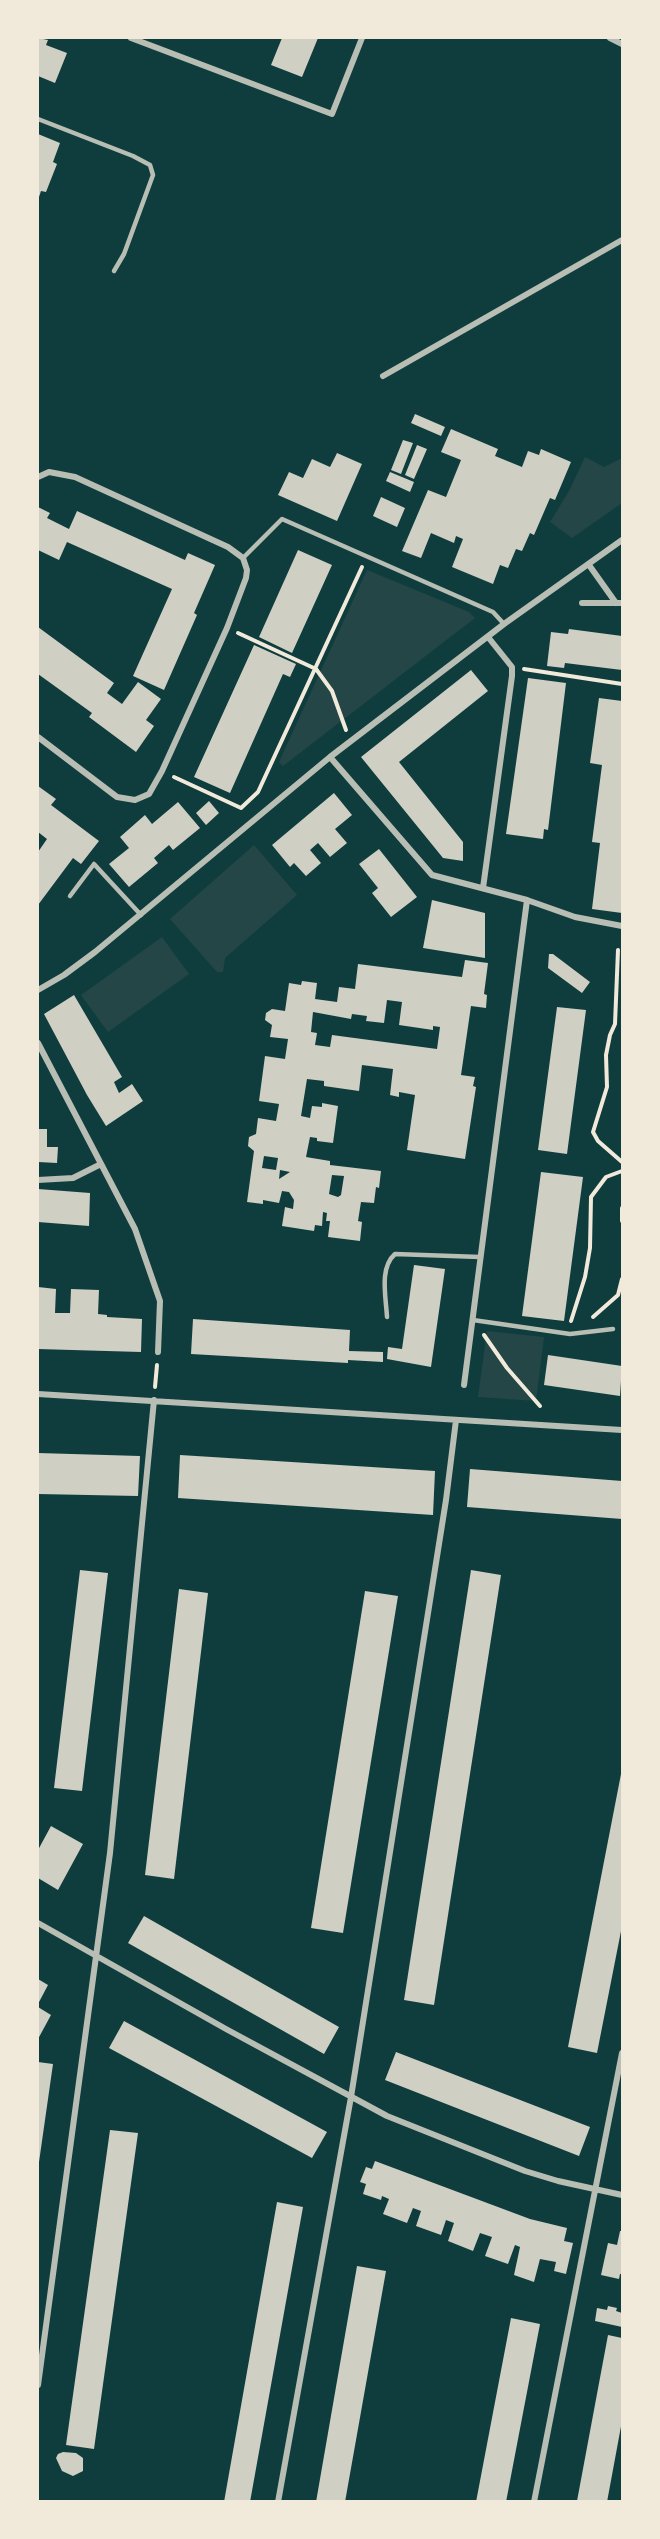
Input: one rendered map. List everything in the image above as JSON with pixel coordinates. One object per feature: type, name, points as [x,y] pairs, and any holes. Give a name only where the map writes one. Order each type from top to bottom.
[{"type":"street","points":[[131,38],[332,114],[362,38]]},
{"type":"street","points":[[610,38],[622,44]]},
{"type":"street","points":[[383,376],[622,240]]},
{"type":"street","points":[[38,477],[49,472],[57,472],[85,482],[228,546],[243,558],[247,570],[227,628],[162,771],[149,794],[135,800],[117,797],[38,737]]},
{"type":"street","points":[[38,990],[95,952],[251,820],[330,757],[504,624],[590,565],[622,540]]},
{"type":"street","points":[[590,565],[619,603]]},
{"type":"street","points":[[582,603],[619,603]]},
{"type":"street","points":[[483,888],[512,667],[488,637]]},
{"type":"street","points":[[330,757],[432,875],[527,900],[575,917],[622,926]]},
{"type":"street","points":[[464,1385],[527,900]]},
{"type":"street","points":[[38,1043],[135,1229],[160,1301],[158,1352]]},
{"type":"street","points":[[38,1179],[73,1178],[101,1164]]},
{"type":"street","points":[[38,1394],[622,1430]]},
{"type":"street","points":[[38,2385],[111,1842],[132,1645],[154,1400]]},
{"type":"street","points":[[278,2502],[351,2097],[446,1500],[456,1420]]},
{"type":"street","points":[[38,1923],[387,2116],[525,2171],[622,2195]]},
{"type":"street","points":[[534,2502],[622,2054]]},
{"type":"lane","points":[[38,119],[133,156],[150,165],[153,175],[124,254],[114,272]]},
{"type":"lane","points":[[243,558],[282,519],[493,612],[504,624]]},
{"type":"lane","points":[[70,896],[94,864],[141,915]]},
{"type":"lane","points":[[387,1317],[385,1274],[389,1260],[395,1254],[480,1257]]},
{"type":"lane","points":[[473,1320],[568,1334],[613,1329]]},
{"type":"path","points":[[241,808],[258,792],[367,557]]},
{"type":"path","points":[[227,628],[316,669],[333,691],[340,717],[351,741]]},
{"type":"path","points":[[512,667],[622,684]]},
{"type":"path","points":[[162,771],[241,808],[251,820]]},
{"type":"path","points":[[618,950],[615,1024],[606,1055],[607,1087],[593,1132],[598,1141],[622,1162]]},
{"type":"path","points":[[575,1324],[569,1326],[585,1277],[590,1248],[591,1197],[606,1177],[622,1171]]},
{"type":"path","points":[[622,1208],[622,1221]]},
{"type":"path","points":[[591,1318],[618,1295],[622,1279]]},
{"type":"path","points":[[473,1320],[507,1368],[540,1406]]},
{"type":"path","points":[[155,1384],[157,1365]]},
{"type":"shaded area","points":[[585,457],[604,467],[622,458],[622,503],[572,538],[550,522],[569,491]]},
{"type":"shaded area","points":[[367,570],[469,612],[475,618],[283,766],[279,762]]},
{"type":"shaded area","points":[[254,845],[297,895],[225,958],[223,972],[217,972],[170,919]]},
{"type":"shaded area","points":[[162,937],[189,974],[108,1032],[81,995]]},
{"type":"shaded area","points":[[487,1331],[544,1337],[536,1401],[478,1397]]},
{"type":"building","points":[[38,38],[48,40],[46,45],[67,53],[55,83],[38,76]]},
{"type":"building","points":[[282,38],[318,38],[302,77],[271,65]]},
{"type":"building","points":[[38,134],[60,143],[53,162],[57,164],[46,192],[41,191],[38,200]]},
{"type":"building","points":[[415,414],[445,427],[441,436],[411,423]]},
{"type":"building","points":[[451,429],[498,449],[495,456],[522,467],[528,451],[539,455],[541,449],[571,462],[555,500],[550,498],[534,535],[530,533],[522,551],[516,549],[508,568],[500,565],[493,584],[452,567],[463,539],[456,536],[454,543],[431,533],[421,558],[402,551],[428,490],[446,497],[461,460],[441,452]]},
{"type":"building","points":[[403,440],[413,443],[401,474],[391,470]]},
{"type":"building","points":[[417,445],[427,449],[414,479],[405,475]]},
{"type":"building","points":[[337,453],[362,464],[337,521],[278,495],[289,472],[303,478],[312,459],[330,467]]},
{"type":"building","points":[[390,472],[414,482],[410,492],[386,481]]},
{"type":"building","points":[[381,497],[405,508],[397,527],[373,516]]},
{"type":"building","points":[[38,507],[50,513],[47,518],[69,529],[77,511],[185,560],[188,553],[215,565],[194,613],[197,615],[164,690],[133,676],[172,589],[67,542],[59,560],[38,550]]},
{"type":"building","points":[[298,550],[332,565],[292,653],[259,637]]},
{"type":"building","points":[[38,627],[114,683],[107,693],[122,704],[138,682],[161,699],[146,720],[154,726],[136,752],[89,717],[92,713],[38,674]]},
{"type":"building","points":[[569,629],[622,636],[622,670],[565,663],[564,668],[547,666],[551,632],[568,634]]},
{"type":"building","points":[[254,645],[296,664],[290,677],[283,674],[230,793],[194,777]]},
{"type":"building","points":[[471,670],[488,691],[399,762],[463,842],[463,861],[443,858],[361,757]]},
{"type":"building","points":[[528,678],[566,683],[548,830],[544,829],[543,839],[506,834]]},
{"type":"building","points":[[599,698],[622,701],[622,913],[592,909],[600,843],[592,842],[602,765],[590,763]]},
{"type":"building","points":[[38,786],[56,799],[51,805],[99,841],[81,864],[73,858],[38,905],[38,852],[47,839],[38,832]]},
{"type":"building","points":[[334,793],[352,815],[335,829],[347,843],[330,857],[318,843],[310,850],[321,863],[306,876],[294,863],[290,867],[272,845]]},
{"type":"building","points":[[209,801],[219,813],[206,825],[196,813]]},
{"type":"building","points":[[178,802],[200,828],[173,850],[169,845],[154,858],[158,863],[129,887],[109,864],[129,848],[120,837],[145,815],[152,824]]},
{"type":"building","points":[[379,849],[417,897],[391,917],[372,893],[378,888],[359,864]]},
{"type":"building","points":[[432,900],[485,913],[485,958],[423,948]]},
{"type":"building","points":[[549,954],[553,954],[590,982],[582,993],[548,968]]},
{"type":"building","points":[[465,960],[488,963],[484,994],[487,995],[486,1008],[471,1006],[461,1075],[475,1077],[473,1086],[476,1087],[465,1159],[407,1150],[415,1095],[399,1092],[399,1097],[390,1095],[393,1069],[362,1065],[359,1091],[324,1086],[324,1081],[307,1079],[301,1116],[310,1118],[312,1106],[322,1107],[322,1103],[338,1106],[333,1143],[317,1141],[317,1138],[310,1137],[306,1157],[330,1161],[330,1165],[381,1171],[374,1203],[361,1202],[358,1221],[362,1222],[360,1241],[328,1237],[330,1221],[326,1221],[327,1213],[323,1212],[322,1226],[315,1225],[314,1231],[282,1226],[285,1207],[293,1209],[294,1200],[289,1192],[282,1191],[279,1203],[263,1200],[263,1204],[247,1202],[254,1151],[248,1146],[249,1137],[256,1134],[258,1118],[276,1121],[279,1104],[259,1101],[265,1056],[285,1059],[288,1039],[270,1037],[272,1025],[265,1020],[266,1013],[272,1009],[285,1011],[289,983],[301,985],[302,981],[317,983],[315,999],[337,1002],[339,987],[355,989],[358,964],[462,977]],"holes":[[[387,1000],[402,1002],[399,1025],[433,1030],[433,1026],[440,1027],[437,1049],[332,1035],[330,1047],[315,1045],[317,1033],[311,1032],[313,1012],[351,1019],[352,1014],[367,1016],[366,1021],[384,1023]],[[264,1156],[278,1158],[276,1170],[262,1168]],[[280,1170],[290,1172],[279,1179]],[[332,1175],[344,1176],[341,1195],[338,1197],[329,1194]]]},
{"type":"building","points":[[74,995],[122,1077],[114,1082],[119,1093],[132,1084],[143,1101],[106,1126],[44,1014]]},
{"type":"building","points":[[557,1007],[586,1010],[567,1154],[538,1150]]},
{"type":"building","points":[[38,1129],[47,1129],[47,1147],[58,1147],[57,1163],[38,1162]]},
{"type":"building","points":[[541,1172],[583,1177],[564,1321],[522,1316]]},
{"type":"building","points":[[38,1189],[90,1193],[89,1226],[38,1222]]},
{"type":"building","points":[[414,1265],[445,1269],[431,1367],[387,1359],[388,1347],[402,1349]]},
{"type":"building","points":[[38,1287],[56,1289],[55,1313],[70,1313],[71,1289],[99,1290],[98,1314],[107,1315],[107,1317],[142,1319],[141,1352],[38,1349]]},
{"type":"building","points":[[193,1319],[350,1330],[349,1351],[383,1352],[383,1362],[348,1360],[348,1363],[191,1354]]},
{"type":"building","points":[[548,1355],[622,1366],[620,1396],[544,1385]]},
{"type":"building","points":[[38,1453],[140,1456],[138,1496],[38,1494]]},
{"type":"building","points":[[180,1455],[435,1471],[433,1515],[178,1498]]},
{"type":"building","points":[[470,1469],[622,1481],[622,1519],[467,1507]]},
{"type":"building","points":[[80,1570],[108,1573],[82,1791],[54,1788]]},
{"type":"building","points":[[471,1570],[501,1575],[434,2005],[404,2000]]},
{"type":"building","points":[[179,1589],[208,1593],[174,1879],[145,1875]]},
{"type":"building","points":[[365,1591],[398,1596],[343,1933],[311,1928]]},
{"type":"building","points":[[621,1774],[622,1926],[597,2053],[568,2047]]},
{"type":"building","points":[[51,1826],[83,1844],[58,1890],[38,1878],[38,1850]]},
{"type":"building","points":[[144,1916],[339,2027],[324,2054],[128,1943]]},
{"type":"building","points":[[38,1979],[48,1985],[38,2004]]},
{"type":"building","points":[[38,2007],[51,2015],[38,2039]]},
{"type":"building","points":[[124,2021],[327,2132],[312,2158],[109,2048]]},
{"type":"building","points":[[396,2052],[590,2127],[579,2156],[385,2080]]},
{"type":"building","points":[[38,2062],[53,2064],[39,2162],[38,2162]]},
{"type":"building","points":[[110,2130],[138,2133],[94,2449],[66,2445]]},
{"type":"building","points":[[375,2161],[530,2219],[567,2228],[564,2241],[573,2243],[566,2274],[554,2271],[556,2262],[540,2259],[534,2282],[514,2275],[520,2247],[515,2245],[508,2264],[485,2256],[492,2237],[480,2233],[473,2251],[448,2241],[454,2223],[446,2220],[441,2235],[416,2226],[421,2211],[413,2208],[407,2223],[383,2214],[389,2199],[382,2196],[381,2200],[363,2194],[366,2184],[360,2182],[366,2167],[372,2169]]},
{"type":"building","points":[[277,2202],[303,2207],[250,2502],[224,2502]]},
{"type":"building","points":[[620,2231],[622,2231],[622,2274],[619,2279],[601,2275],[608,2243],[617,2245]]},
{"type":"building","points":[[357,2266],[386,2271],[345,2502],[316,2502]]},
{"type":"building","points":[[608,2306],[617,2308],[616,2311],[622,2313],[622,2327],[595,2321],[597,2308],[607,2310]]},
{"type":"building","points":[[511,2318],[540,2324],[506,2502],[476,2502]]},
{"type":"building","points":[[608,2335],[622,2338],[622,2421],[607,2502],[578,2502],[577,2501]]},
{"type":"building","points":[[63,2452],[76,2453],[83,2458],[83,2471],[73,2476],[62,2471],[56,2458]]}]
